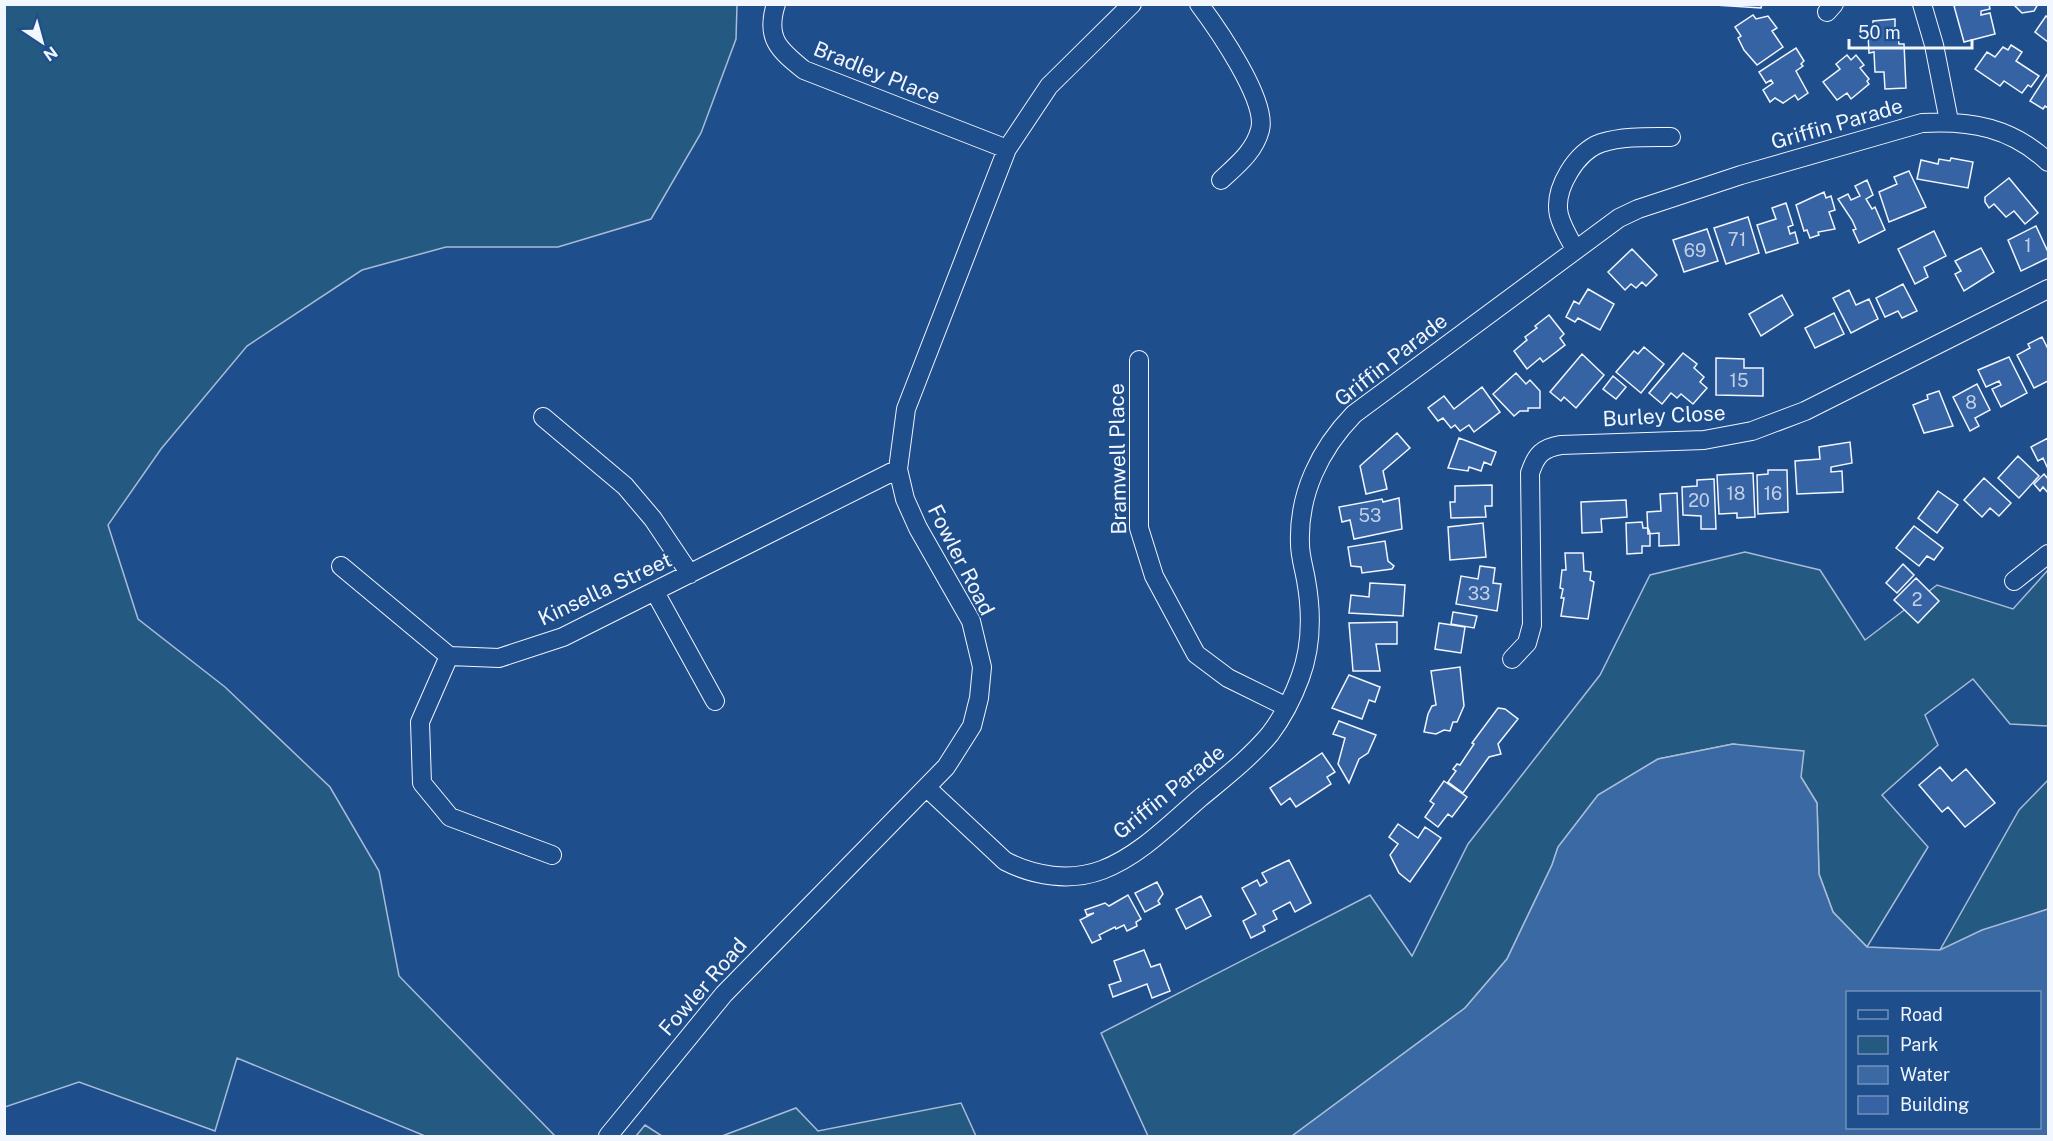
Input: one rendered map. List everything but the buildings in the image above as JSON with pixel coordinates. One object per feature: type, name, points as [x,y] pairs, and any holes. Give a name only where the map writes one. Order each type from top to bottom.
[{"type":"street","name":"Bradley Place","points":[[776,4],[771,21],[777,48],[804,70],[1007,149]]},
{"type":"street","name":"Fowler Road","points":[[608,1137],[724,994],[927,788],[946,767],[972,726],[980,698],[982,667],[971,621],[918,528],[905,499],[898,469],[906,409],[1007,149],[1049,86],[1132,4]]},
{"type":"street","points":[[1199,4],[1232,54],[1251,88],[1262,116],[1261,130],[1252,151],[1221,180]]},
{"type":"street","points":[[1922,4],[1934,45],[1949,121]]},
{"type":"street","name":"Griffin Parade","points":[[927,788],[1005,861],[1033,872],[1081,876],[1118,863],[1165,828],[1256,750],[1271,733],[1300,679],[1311,631],[1307,583],[1300,545],[1302,515],[1314,472],[1329,443],[1354,414],[1619,218],[1638,209],[1899,128],[1922,123],[1949,121],[2002,131],[2019,139],[2049,162]]},
{"type":"street","points":[[1575,249],[1559,214],[1558,204],[1565,182],[1581,158],[1600,143],[1608,141],[1671,137]]},
{"type":"street","name":"Burley Close","points":[[1512,659],[1527,643],[1532,625],[1530,473],[1540,453],[1548,447],[1704,440],[1752,431],[1805,411],[2049,289]]},
{"type":"street","name":"Bramwell Place","points":[[1139,360],[1139,528],[1154,576],[1196,654],[1228,678],[1287,707]]},
{"type":"street","points":[[543,417],[625,486],[653,519],[690,574]]},
{"type":"street","name":"Kinsella Street","points":[[449,656],[499,658],[562,638],[898,469]]},
{"type":"street","points":[[2014,581],[2049,554]]},
{"type":"street","points":[[341,566],[449,656],[420,722],[422,783],[450,817],[552,855]]},
{"type":"street","points":[[655,592],[715,701]]},
{"type":"green space","points":[[5,4],[737,5],[736,39],[701,133],[651,219],[558,247],[446,247],[362,270],[247,346],[161,449],[108,525],[138,619],[225,687],[330,787],[379,871],[399,976],[555,1136],[425,1136],[237,1058],[215,1131],[79,1082],[5,1107]]},
{"type":"green space","points":[[1745,552],[1820,570],[1865,640],[1937,585],[2013,609],[2048,570],[2048,726],[2010,724],[1973,679],[1925,715],[1938,745],[1882,795],[1928,847],[1867,947],[1833,912],[1819,874],[1817,803],[1801,777],[1744,746],[1733,744],[1658,759],[1598,795],[1558,847],[1552,865],[1507,959],[1465,1008],[1292,1136],[1148,1136],[1101,1033],[1370,895],[1412,956],[1468,844],[1600,675],[1650,575]]},
{"type":"green space","points":[[2048,780],[2048,909],[1940,950],[2019,810]]},
{"type":"green space","points":[[961,1103],[976,1136],[722,1136],[796,1108],[818,1131]]},
{"type":"green space","points":[[645,1125],[662,1136],[636,1136]]},
{"type":"water","points":[[1733,744],[1804,751],[1801,777],[1817,803],[1819,874],[1833,912],[1867,947],[1940,950],[1982,930],[2048,909],[2048,1136],[1292,1136],[1465,1008],[1507,959],[1552,865],[1558,847],[1598,795],[1658,759]]}]
